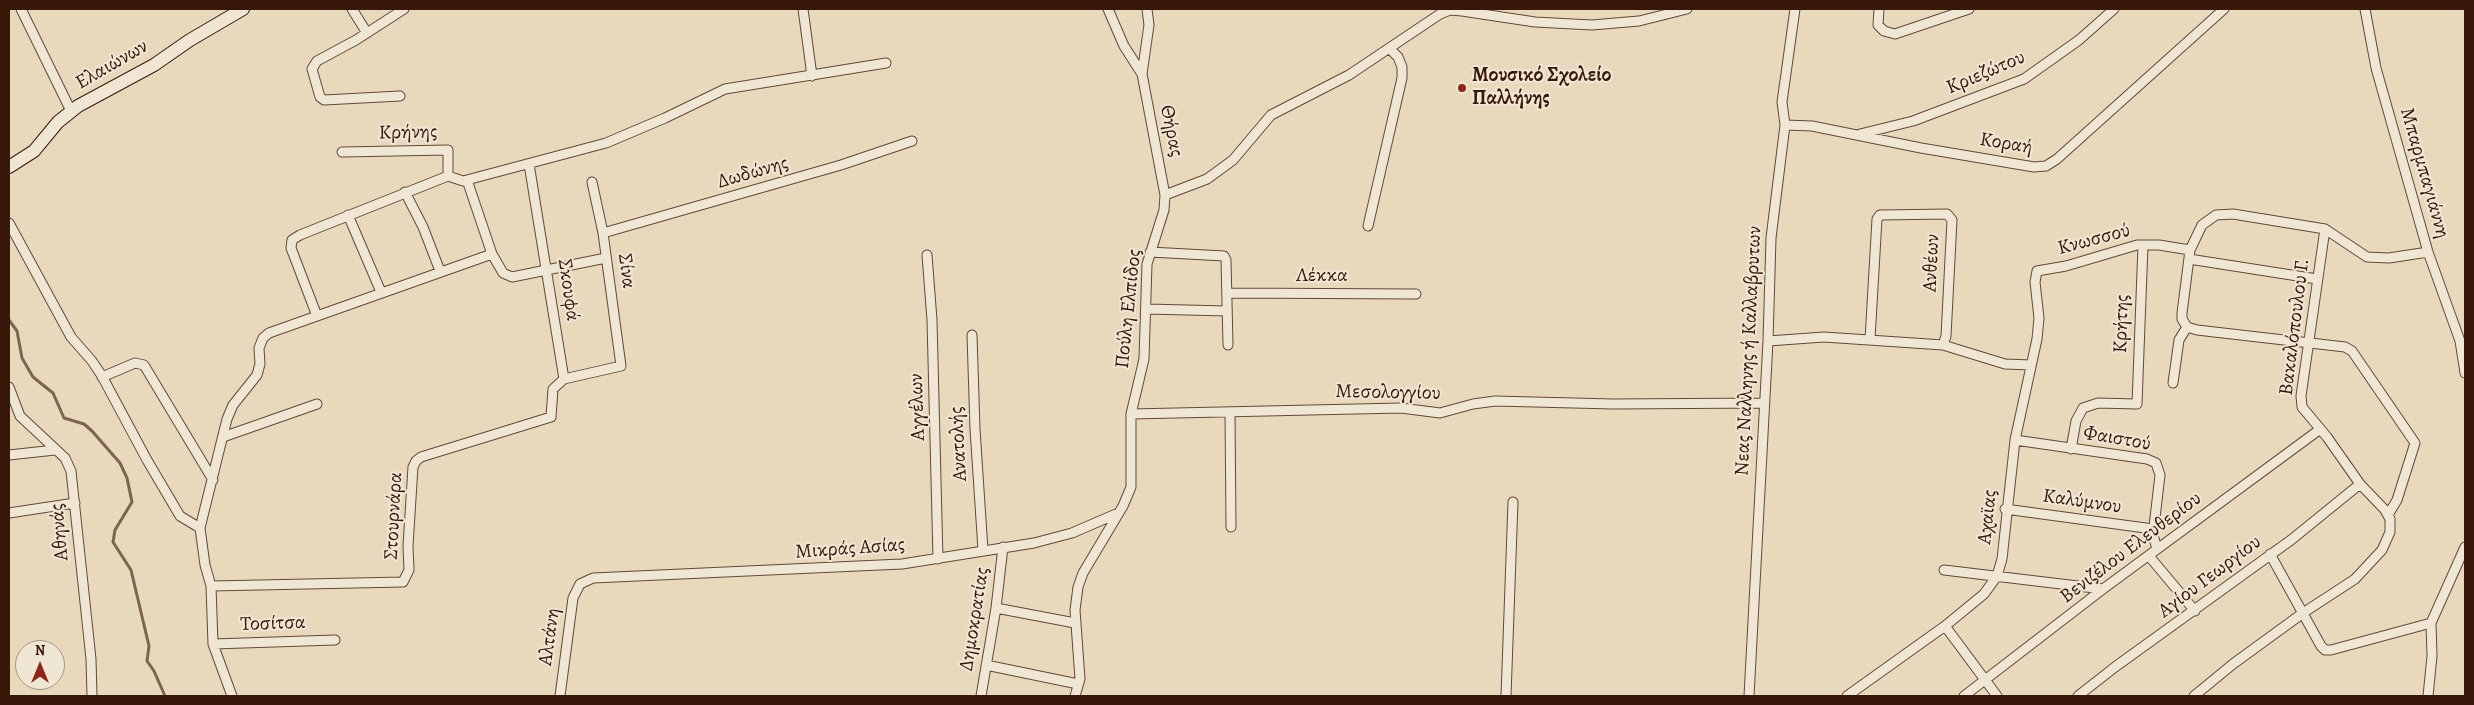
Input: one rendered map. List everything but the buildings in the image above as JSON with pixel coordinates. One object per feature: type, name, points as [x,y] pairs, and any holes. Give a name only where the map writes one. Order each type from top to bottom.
[{"type":"main road","name":"Ελαιώνων","points":[[9,167],[34,151],[58,122],[90,98],[154,65],[183,44],[242,9]]},
{"type":"street","points":[[21,9],[71,111]]},
{"type":"street","points":[[352,9],[367,32]]},
{"type":"street","points":[[400,96],[338,100],[320,97],[312,69],[314,64],[404,9]]},
{"type":"street","points":[[803,9],[812,76]]},
{"type":"street","name":"Θήρας","points":[[1108,9],[1124,46],[1142,74]]},
{"type":"street","name":"Θήρας","points":[[1147,9],[1149,25],[1142,74],[1165,195]]},
{"type":"street","points":[[1165,195],[1213,175],[1233,160],[1271,115],[1349,74],[1440,14],[1450,10],[1535,22],[1583,25],[1639,21],[1687,9]]},
{"type":"street","name":"Νεας Nαλληνης ή Καλλαβρυτων","points":[[1749,696],[1768,341],[1771,238],[1785,125],[1782,102],[1795,9]]},
{"type":"street","points":[[1879,9],[1878,25],[1884,31],[1895,34],[1969,9]]},
{"type":"street","name":"Κριεζώτου","points":[[1855,135],[1913,121],[2024,79],[2079,40],[2114,9]]},
{"type":"street","name":"Κοραή","points":[[1785,125],[1812,126],[1921,148],[2034,166],[2046,166],[2057,159],[2224,9]]},
{"type":"street","name":"Μπαρμπαγιάννη","points":[[2365,9],[2376,68],[2428,252],[2460,341],[2465,373]]},
{"type":"street","points":[[1368,226],[1402,78],[1402,67],[1390,48]]},
{"type":"street","points":[[317,316],[293,254],[291,242],[300,235],[448,176],[457,180],[467,180],[606,143],[726,89],[886,63]]},
{"type":"street","name":"Δωδώνης","points":[[603,233],[841,166],[912,141]]},
{"type":"street","name":"Κρήνης","points":[[342,152],[448,150],[448,176]]},
{"type":"street","name":"Σκουφά","points":[[529,164],[548,269],[564,379]]},
{"type":"street","points":[[467,180],[492,254],[503,273],[512,277],[606,258]]},
{"type":"street","name":"Σίνα","points":[[564,379],[621,366],[603,233],[592,182]]},
{"type":"street","points":[[405,192],[423,227],[440,271]]},
{"type":"street","name":"Πούλη Ελπίδος","points":[[1075,696],[1080,671],[1075,623],[1078,587],[1083,573],[1116,514],[1123,506],[1131,487],[1131,414],[1144,359],[1146,278],[1150,252],[1164,210],[1165,195]]},
{"type":"street","points":[[2173,384],[2180,340],[2187,327],[2182,313],[2190,254],[2202,225],[2207,219],[2224,213],[2326,230],[2367,258],[2389,258],[2428,252]]},
{"type":"street","name":"Ανθέων","points":[[1870,339],[1877,219],[1880,215],[1947,214],[1952,220],[1946,336],[1943,345]]},
{"type":"street","points":[[348,215],[381,292]]},
{"type":"street","points":[[9,224],[71,337],[92,361],[102,377],[180,516],[200,528]]},
{"type":"street","name":"Βακαλόπουλου Γ.","points":[[2326,230],[2317,279],[2301,402],[2303,410],[2327,437],[2360,484],[2389,517]]},
{"type":"street","name":"Κνωσσού","points":[[2037,271],[2066,266],[2143,245],[2317,279]]},
{"type":"street","name":"Κρήτης","points":[[2071,449],[2076,421],[2083,408],[2098,403],[2137,404],[2143,245]]},
{"type":"street","points":[[1150,252],[1222,254],[1226,260],[1228,346]]},
{"type":"street","points":[[232,696],[212,644],[211,586],[205,565],[200,528],[213,480],[226,419],[234,405],[257,375],[260,364],[259,348],[263,338],[269,333],[492,254]]},
{"type":"street","name":"Αγγέλων","points":[[928,255],[932,320],[938,559]]},
{"type":"street","name":"Αχαϊας","points":[[1848,696],[1945,626],[1984,594],[1997,576],[2002,559],[2015,440],[2039,318],[2035,282],[2037,271]]},
{"type":"street","name":"Λέκκα","points":[[1227,293],[1416,294]]},
{"type":"street","points":[[1146,308],[1227,311]]},
{"type":"street","points":[[2187,327],[2197,330],[2346,347],[2352,351],[2414,441],[2414,448],[2397,500],[2389,517],[2390,528],[2385,544],[2372,562],[2355,579],[2303,613],[2194,696]]},
{"type":"street","name":"Ανατολής","points":[[972,335],[974,429],[983,550]]},
{"type":"street","points":[[1768,341],[1792,338],[1870,339],[1936,346],[1943,345],[2005,364],[2031,365]]},
{"type":"street","points":[[102,377],[135,363],[144,366],[213,480]]},
{"type":"street","name":"Στουρνάρα","points":[[211,586],[402,582],[409,570],[413,467],[416,461],[421,457],[551,416],[554,389],[564,379]]},
{"type":"street","name":"Αθηνάς","points":[[9,387],[20,416],[65,458],[71,471],[91,659],[92,696]]},
{"type":"street","name":"Μεσολογγίου","points":[[1131,414],[1406,408],[1440,413],[1473,404],[1495,401],[1613,404],[1680,401],[1764,403]]},
{"type":"street","points":[[223,438],[317,404]]},
{"type":"street","points":[[1230,412],[1231,527]]},
{"type":"street","name":"Βενιζέλου Ελευθερίου","points":[[1964,696],[2157,549],[2319,430]]},
{"type":"street","name":"Φαιστού","points":[[2015,440],[2147,459],[2156,463],[2160,475],[2153,529],[2157,549]]},
{"type":"street","points":[[9,456],[55,450]]},
{"type":"street","name":"Αγίου Γεωργίου","points":[[2078,696],[2316,521],[2360,484]]},
{"type":"street","points":[[1506,696],[1513,502]]},
{"type":"street","points":[[9,513],[75,503]]},
{"type":"street","name":"Καλύμνου","points":[[2006,509],[2153,529]]},
{"type":"street","name":"Μικράς Ασίας","points":[[580,584],[593,578],[807,570],[902,564],[1053,538],[1116,514]]},
{"type":"street","name":"Δημοκρατίας","points":[[981,696],[996,608],[1003,547]]},
{"type":"street","points":[[2428,696],[2432,656],[2431,623],[2465,547]]},
{"type":"street","points":[[2270,554],[2325,650],[2431,623]]},
{"type":"street","points":[[2149,556],[2196,611]]},
{"type":"street","points":[[1944,570],[2104,589]]},
{"type":"street","name":"Αλτάνη","points":[[560,696],[573,598],[580,584]]},
{"type":"street","points":[[996,608],[1075,623]]},
{"type":"street","points":[[1945,626],[1997,696]]},
{"type":"street","name":"Τοσίτσα","points":[[212,644],[335,640]]},
{"type":"street","points":[[986,665],[1078,684]]},
{"type":"waterway","points":[[9,320],[17,331],[22,358],[33,377],[53,393],[64,418],[84,424],[92,431],[120,463],[127,478],[132,502],[115,530],[113,542],[131,570],[149,646],[147,661],[154,671],[165,696]]},
{"type":"place","name":"Μουσικό Σχολείο Παλλήνης","points":[[1462,88]]}]
